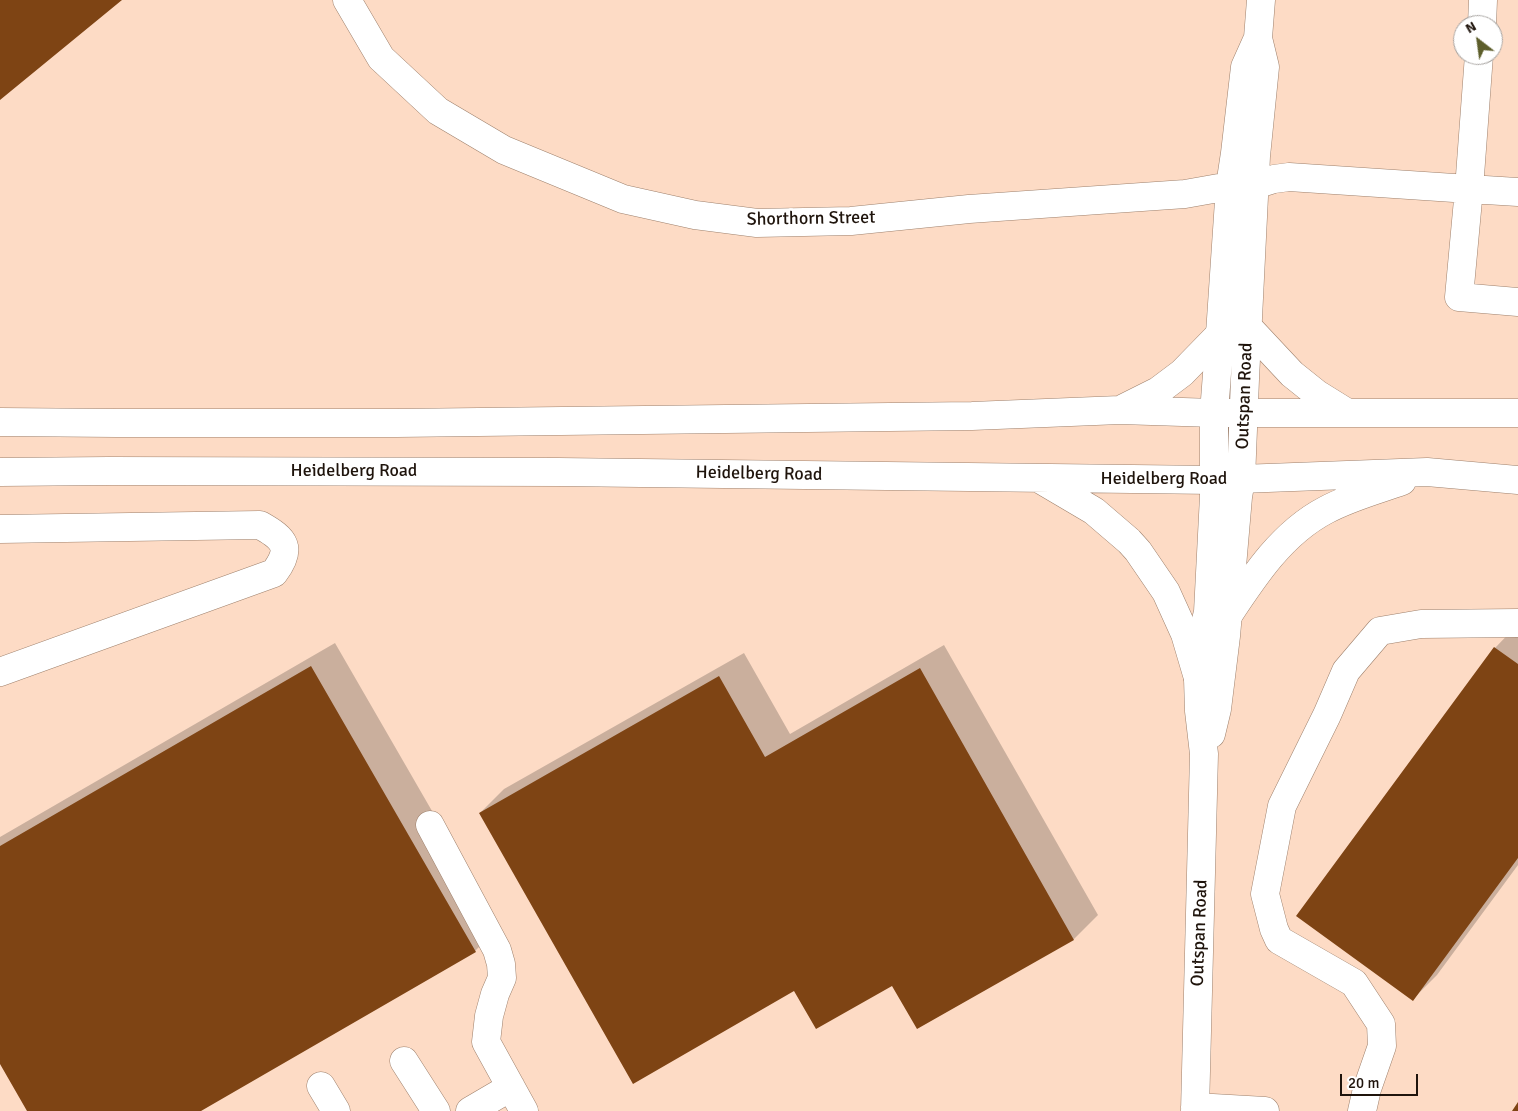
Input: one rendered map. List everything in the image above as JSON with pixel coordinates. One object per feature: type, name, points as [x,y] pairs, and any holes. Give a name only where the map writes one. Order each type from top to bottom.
[{"type":"main road","name":"Shorthorn Street","points":[[347,0],[381,58],[438,111],[504,150],[623,199],[695,215],[756,222],[851,221],[968,209],[1185,194],[1289,177],[1518,192]]},
{"type":"main road","points":[[1242,185],[1235,153],[1245,67],[1258,38],[1260,0]]},
{"type":"main road","points":[[1483,15],[1484,0]]},
{"type":"main road","points":[[1478,65],[1459,297],[1518,302]]},
{"type":"main road","name":"Outspan Road","points":[[1204,754],[1214,724],[1227,617],[1238,497],[1242,479],[1248,327],[1242,185]]},
{"type":"main road","name":"Outspan Road","points":[[1195,1109],[1204,754],[1199,711],[1198,678],[1202,637],[1208,612],[1214,496],[1214,413],[1220,334],[1242,185]]},
{"type":"main road","points":[[1248,327],[1292,374],[1317,394],[1346,412]]},
{"type":"main road","points":[[1120,410],[1158,391],[1182,373],[1220,334]]},
{"type":"main road","points":[[0,422],[116,424],[398,423],[972,416],[1120,410],[1214,413],[1518,413]]},
{"type":"main road","name":"Heidelberg Road","points":[[0,472],[559,472],[1214,480],[1427,472],[1518,480]]},
{"type":"main road","points":[[1227,617],[1275,549],[1298,529],[1325,510],[1350,499],[1427,472]]},
{"type":"main road","points":[[1037,477],[1094,511],[1138,550],[1166,592],[1185,634],[1198,678]]},
{"type":"main road","points":[[0,529],[260,525],[280,537],[285,545],[282,563],[274,573],[0,672]]},
{"type":"main road","points":[[1362,1111],[1367,1089],[1382,1046],[1381,1024],[1354,983],[1279,940],[1265,894],[1282,806],[1327,715],[1346,671],[1380,631],[1421,624],[1518,623]]},
{"type":"main road","points":[[430,825],[498,950],[502,978],[489,1016],[486,1042],[524,1111]]},
{"type":"main road","points":[[404,1061],[434,1110]]},
{"type":"main road","points":[[321,1086],[336,1111]]},
{"type":"main road","points":[[470,1111],[511,1087]]},
{"type":"main road","points":[[1195,1109],[1265,1111]]},
{"type":"building","points":[[0,0],[122,0],[0,100]]},
{"type":"building","points":[[1494,647],[1518,664],[1518,858],[1413,1001],[1296,916]]},
{"type":"building","points":[[311,666],[476,952],[201,1111],[27,1111],[0,1064],[0,846]]},
{"type":"building","points":[[920,668],[1074,940],[917,1029],[892,986],[816,1029],[794,991],[633,1084],[479,813],[719,676],[765,757]]},
{"type":"building","points":[[1518,1102],[1518,1111],[1512,1111]]}]
